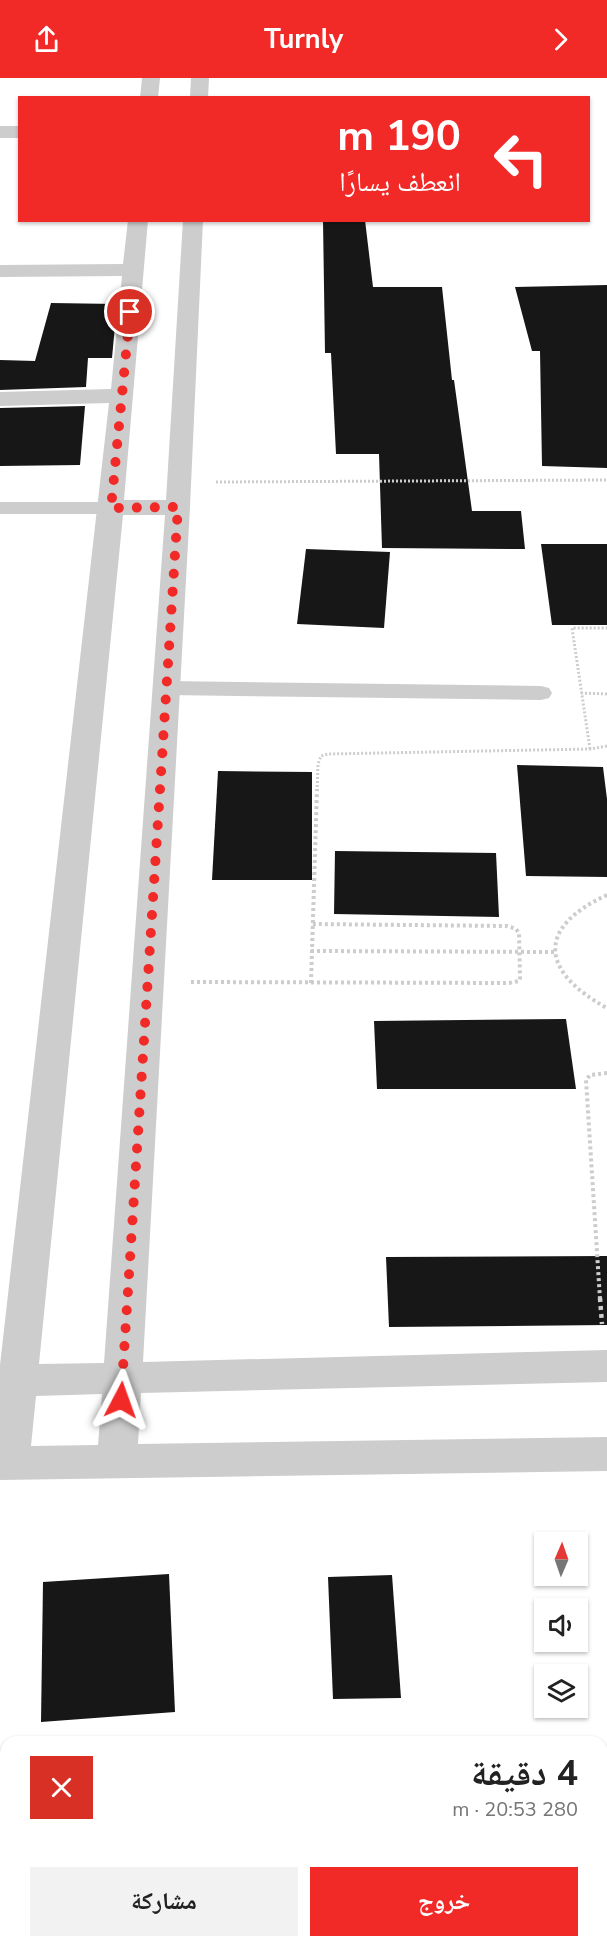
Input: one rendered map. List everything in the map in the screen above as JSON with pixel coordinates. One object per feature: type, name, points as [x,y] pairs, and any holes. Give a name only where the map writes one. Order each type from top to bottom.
[{"type":"street","points":[[149,96],[151,78]]},
{"type":"street","points":[[199,96],[200,78]]},
{"type":"street","points":[[0,132],[18,132]]},
{"type":"street","points":[[138,222],[111,508],[10,1381],[4,1463],[607,1454]]},
{"type":"street","points":[[117,1462],[167,688],[193,222]]},
{"type":"street","points":[[0,271],[134,270]]},
{"type":"street","points":[[0,399],[122,396]]},
{"type":"street","points":[[111,508],[178,495]]},
{"type":"street","points":[[10,1381],[123,1380],[606,1366]]},
{"type":"lane","points":[[0,508],[111,508]]},
{"type":"lane","points":[[167,688],[542,693]]},
{"type":"path","points":[[178,495],[607,480]]},
{"type":"path","points":[[590,748],[572,628],[607,628]]},
{"type":"path","points":[[581,693],[607,693]]},
{"type":"path","points":[[311,983],[311,924],[318,764],[321,756],[607,746]]},
{"type":"path","points":[[607,895],[576,910],[564,922],[556,937],[555,952],[560,968],[570,983],[585,996],[607,1008]]},
{"type":"path","points":[[148,982],[509,983],[519,981],[520,978],[519,933],[516,929],[507,926],[311,924]]},
{"type":"path","points":[[311,951],[555,952]]},
{"type":"path","points":[[606,1366],[586,1080],[590,1075],[607,1073]]},
{"type":"building","points":[[323,222],[365,222],[373,287],[442,287],[452,380],[454,380],[472,511],[521,511],[525,549],[382,548],[379,454],[336,454],[331,353],[325,353]]},
{"type":"building","points":[[607,285],[607,468],[542,466],[540,351],[532,351],[515,287]]},
{"type":"building","points":[[51,303],[117,304],[112,358],[88,358],[86,387],[0,390],[0,360],[35,361]]},
{"type":"building","points":[[85,406],[80,465],[0,466],[0,408]]},
{"type":"building","points":[[541,544],[607,544],[607,625],[552,625]]},
{"type":"building","points":[[306,549],[390,552],[384,628],[297,624]]},
{"type":"building","points":[[517,765],[603,767],[607,799],[607,877],[526,876]]},
{"type":"building","points":[[218,771],[312,772],[312,880],[212,880]]},
{"type":"building","points":[[335,851],[496,853],[499,917],[334,914]]},
{"type":"building","points":[[566,1019],[576,1089],[377,1089],[374,1021]]},
{"type":"building","points":[[607,1256],[607,1325],[389,1327],[386,1257]]},
{"type":"building","points":[[169,1574],[175,1712],[41,1722],[43,1582]]},
{"type":"building","points":[[392,1575],[401,1698],[333,1699],[328,1577]]},
{"type":"route","points":[[121,1400],[178,507],[111,508],[130,312]]}]
